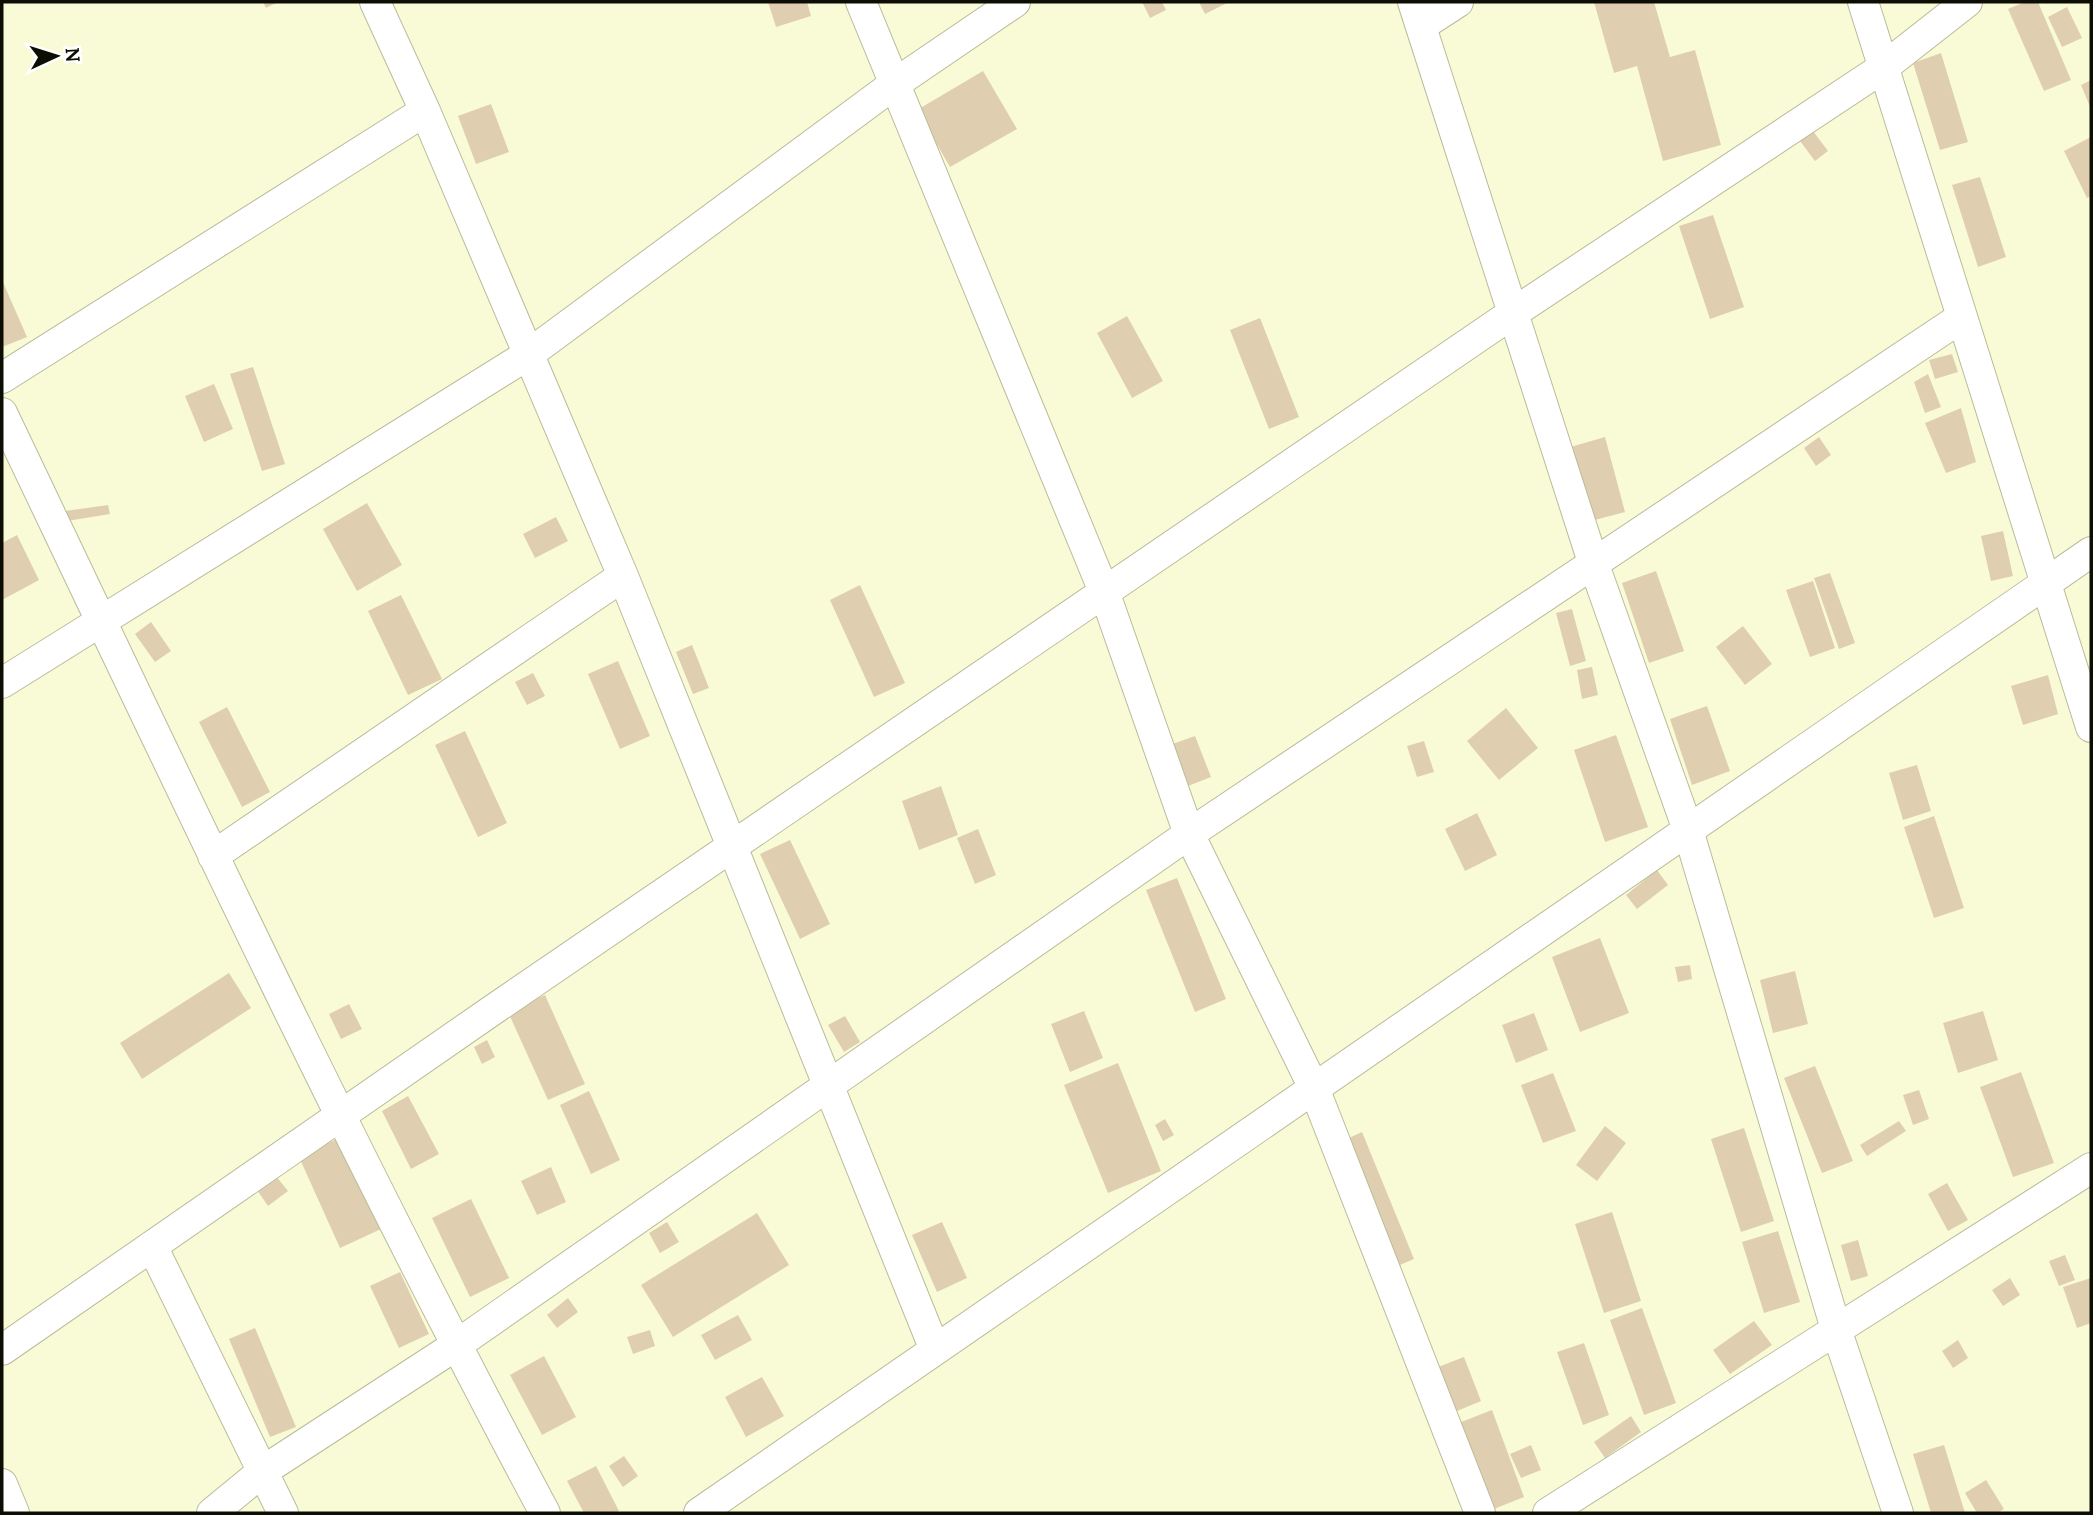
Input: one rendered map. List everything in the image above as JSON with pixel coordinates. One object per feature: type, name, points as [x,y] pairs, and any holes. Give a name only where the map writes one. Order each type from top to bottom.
[{"type":"street","points":[[375,2],[425,111],[624,576],[935,1350]]},
{"type":"street","points":[[861,2],[1105,594],[1189,835],[1314,1088],[1480,1513]]},
{"type":"street","points":[[2,683],[528,354],[893,85],[1015,2]]},
{"type":"street","points":[[1458,2],[1417,14],[1592,562],[1688,830],[1836,1329],[1898,1513]]},
{"type":"street","points":[[1863,2],[2091,727]]},
{"type":"street","points":[[2,1350],[1513,313],[1884,67],[1967,2]]},
{"type":"street","points":[[2,378],[425,111]]},
{"type":"street","points":[[212,1513],[263,1471],[455,1346],[1189,835],[1592,562],[1962,317]]},
{"type":"street","points":[[2,413],[213,856],[455,1346],[545,1513]]},
{"type":"street","points":[[699,1513],[2091,552]]},
{"type":"street","points":[[213,856],[624,576]]},
{"type":"street","points":[[1548,1513],[2091,1168]]},
{"type":"street","points":[[152,1246],[282,1513]]},
{"type":"street","points":[[2,1484],[14,1513]]},
{"type":"building","points":[[263,2],[278,2],[266,8]]},
{"type":"building","points":[[768,2],[807,2],[811,16],[776,27]]},
{"type":"building","points":[[1142,2],[1162,2],[1166,10],[1150,18]]},
{"type":"building","points":[[1199,2],[1229,2],[1205,14]]},
{"type":"building","points":[[1594,2],[1654,2],[1670,57],[1695,50],[1721,145],[1663,161],[1637,66],[1614,73]]},
{"type":"building","points":[[2025,2],[2038,2],[2071,80],[2044,91],[2008,9]]},
{"type":"building","points":[[2067,7],[2082,38],[2062,47],[2048,17]]},
{"type":"building","points":[[1941,53],[1968,142],[1940,150],[1913,63]]},
{"type":"building","points":[[983,71],[1017,129],[950,167],[917,110]]},
{"type":"building","points":[[2091,80],[2091,109],[2081,85]]},
{"type":"building","points":[[491,104],[509,152],[476,164],[458,116]]},
{"type":"building","points":[[1813,131],[1828,151],[1815,161],[1800,141]]},
{"type":"building","points":[[2091,137],[2091,196],[2087,198],[2064,151]]},
{"type":"building","points":[[1980,177],[2006,257],[1978,267],[1952,185]]},
{"type":"building","points":[[1713,215],[1744,307],[1710,319],[1679,226]]},
{"type":"building","points":[[2,280],[27,337],[2,347]]},
{"type":"building","points":[[1127,316],[1163,381],[1132,398],[1097,333]]},
{"type":"building","points":[[1260,318],[1299,417],[1269,429],[1230,330]]},
{"type":"building","points":[[1952,354],[1958,372],[1935,379],[1929,360]]},
{"type":"building","points":[[253,367],[285,464],[262,471],[230,374]]},
{"type":"building","points":[[1928,374],[1941,407],[1925,413],[1914,382]]},
{"type":"building","points":[[214,384],[233,429],[204,442],[185,396]]},
{"type":"building","points":[[1961,408],[1976,462],[1946,473],[1925,423]]},
{"type":"building","points":[[1605,437],[1625,512],[1587,522],[1567,448]]},
{"type":"building","points":[[1819,437],[1831,455],[1816,466],[1804,448]]},
{"type":"building","points":[[367,503],[402,565],[357,591],[323,529]]},
{"type":"building","points":[[108,505],[110,514],[67,521],[65,511]]},
{"type":"building","points":[[556,517],[568,541],[535,558],[523,534]]},
{"type":"building","points":[[2003,531],[2013,576],[1991,581],[1981,536]]},
{"type":"building","points":[[17,535],[39,580],[2,600],[2,543]]},
{"type":"building","points":[[1656,571],[1684,651],[1649,663],[1622,583]]},
{"type":"building","points":[[1830,573],[1855,643],[1839,649],[1814,578]]},
{"type":"building","points":[[1813,581],[1835,648],[1810,657],[1786,590]]},
{"type":"building","points":[[860,585],[905,683],[874,697],[830,600]]},
{"type":"building","points":[[401,595],[442,679],[408,695],[368,611]]},
{"type":"building","points":[[1572,609],[1586,661],[1570,666],[1556,613]]},
{"type":"building","points":[[151,622],[171,651],[155,662],[135,634]]},
{"type":"building","points":[[1743,626],[1772,664],[1745,685],[1716,647]]},
{"type":"building","points":[[692,645],[709,688],[693,694],[676,652]]},
{"type":"building","points":[[618,661],[650,736],[620,749],[588,674]]},
{"type":"building","points":[[1592,667],[1598,695],[1582,699],[1577,670]]},
{"type":"building","points":[[533,673],[545,696],[527,705],[515,682]]},
{"type":"building","points":[[2048,675],[2058,714],[2023,725],[2011,686]]},
{"type":"building","points":[[1707,706],[1730,771],[1692,785],[1670,719]]},
{"type":"building","points":[[227,707],[270,792],[242,807],[199,722]]},
{"type":"building","points":[[1506,708],[1538,748],[1499,780],[1467,741]]},
{"type":"building","points":[[465,731],[507,823],[478,837],[435,745]]},
{"type":"building","points":[[1616,735],[1648,827],[1605,842],[1574,750]]},
{"type":"building","points":[[1195,736],[1211,777],[1183,788],[1167,746]]},
{"type":"building","points":[[1424,741],[1434,772],[1417,777],[1407,746]]},
{"type":"building","points":[[1917,765],[1931,811],[1903,820],[1889,773]]},
{"type":"building","points":[[941,786],[958,835],[919,850],[902,801]]},
{"type":"building","points":[[1477,813],[1497,855],[1465,871],[1445,829]]},
{"type":"building","points":[[1934,816],[1964,908],[1934,918],[1904,827]]},
{"type":"building","points":[[978,829],[996,875],[975,884],[957,838]]},
{"type":"building","points":[[790,840],[830,924],[800,939],[760,854]]},
{"type":"building","points":[[1657,870],[1668,885],[1637,909],[1626,895]]},
{"type":"building","points":[[1177,878],[1226,999],[1195,1012],[1146,890]]},
{"type":"building","points":[[1600,938],[1629,1013],[1580,1032],[1552,957]]},
{"type":"building","points":[[1690,965],[1692,979],[1678,982],[1675,967]]},
{"type":"building","points":[[1795,971],[1808,1024],[1773,1033],[1760,980]]},
{"type":"building","points":[[229,973],[251,1008],[142,1079],[120,1043]]},
{"type":"building","points":[[545,995],[585,1084],[548,1100],[508,1012]]},
{"type":"building","points":[[349,1004],[362,1029],[341,1039],[329,1014]]},
{"type":"building","points":[[1084,1011],[1103,1058],[1070,1072],[1051,1024]]},
{"type":"building","points":[[1983,1011],[1998,1060],[1958,1073],[1943,1023]]},
{"type":"building","points":[[1534,1013],[1548,1050],[1516,1063],[1502,1025]]},
{"type":"building","points":[[845,1016],[860,1042],[844,1052],[828,1025]]},
{"type":"building","points":[[487,1040],[495,1057],[482,1064],[474,1047]]},
{"type":"building","points":[[1118,1063],[1161,1171],[1108,1193],[1064,1085]]},
{"type":"building","points":[[1815,1066],[1853,1161],[1822,1173],[1784,1078]]},
{"type":"building","points":[[2021,1072],[2054,1163],[2013,1177],[1980,1087]]},
{"type":"building","points":[[1553,1073],[1576,1131],[1543,1143],[1521,1085]]},
{"type":"building","points":[[1919,1090],[1929,1119],[1913,1125],[1903,1095]]},
{"type":"building","points":[[589,1091],[620,1160],[591,1174],[560,1105]]},
{"type":"building","points":[[408,1096],[439,1154],[411,1169],[382,1111]]},
{"type":"building","points":[[1165,1119],[1174,1135],[1163,1141],[1155,1125]]},
{"type":"building","points":[[1899,1121],[1906,1131],[1867,1156],[1860,1145]]},
{"type":"building","points":[[1605,1126],[1626,1143],[1597,1181],[1576,1165]]},
{"type":"building","points":[[1744,1128],[1774,1221],[1741,1232],[1711,1139]]},
{"type":"building","points":[[1362,1132],[1414,1259],[1393,1268],[1340,1142]]},
{"type":"building","points":[[339,1138],[381,1229],[340,1248],[299,1157]]},
{"type":"building","points":[[551,1167],[566,1202],[537,1215],[521,1181]]},
{"type":"building","points":[[276,1176],[288,1191],[268,1206],[257,1190]]},
{"type":"building","points":[[1947,1183],[1968,1220],[1948,1231],[1928,1194]]},
{"type":"building","points":[[471,1199],[509,1278],[470,1297],[432,1218]]},
{"type":"building","points":[[1612,1212],[1641,1301],[1604,1313],[1575,1224]]},
{"type":"building","points":[[757,1213],[789,1265],[673,1337],[641,1285]]},
{"type":"building","points":[[667,1222],[679,1242],[660,1253],[649,1233]]},
{"type":"building","points":[[942,1222],[967,1278],[937,1292],[912,1235]]},
{"type":"building","points":[[1778,1231],[1800,1302],[1764,1313],[1742,1242]]},
{"type":"building","points":[[1858,1240],[1868,1276],[1851,1281],[1841,1245]]},
{"type":"building","points":[[2065,1255],[2075,1280],[2059,1286],[2049,1261]]},
{"type":"building","points":[[400,1272],[429,1334],[399,1348],[370,1286]]},
{"type":"building","points":[[2010,1278],[2020,1295],[2003,1306],[1992,1290]]},
{"type":"building","points":[[2091,1278],[2091,1323],[2077,1328],[2063,1287]]},
{"type":"building","points":[[568,1298],[578,1312],[557,1328],[547,1315]]},
{"type":"building","points":[[1642,1308],[1676,1403],[1644,1415],[1610,1320]]},
{"type":"building","points":[[738,1315],[752,1340],[715,1360],[701,1335]]},
{"type":"building","points":[[1754,1321],[1772,1345],[1730,1374],[1713,1350]]},
{"type":"building","points":[[255,1328],[296,1427],[270,1437],[229,1339]]},
{"type":"building","points":[[650,1330],[655,1346],[633,1354],[627,1337]]},
{"type":"building","points":[[1958,1340],[1968,1358],[1953,1368],[1942,1351]]},
{"type":"building","points":[[1584,1343],[1609,1415],[1583,1425],[1557,1352]]},
{"type":"building","points":[[544,1356],[576,1417],[542,1435],[510,1375]]},
{"type":"building","points":[[1464,1357],[1481,1401],[1450,1414],[1433,1369]]},
{"type":"building","points":[[762,1377],[784,1416],[746,1437],[725,1397]]},
{"type":"building","points":[[1492,1410],[1524,1497],[1489,1511],[1456,1424]]},
{"type":"building","points":[[1631,1416],[1641,1432],[1605,1458],[1594,1442]]},
{"type":"building","points":[[1531,1445],[1541,1470],[1521,1478],[1510,1454]]},
{"type":"building","points":[[1944,1445],[1965,1513],[1931,1513],[1913,1454]]},
{"type":"building","points":[[624,1456],[638,1476],[623,1487],[609,1466]]},
{"type":"building","points":[[596,1466],[619,1511],[584,1513],[567,1481]]},
{"type":"building","points":[[1986,1480],[2004,1509],[1997,1513],[1977,1513],[1965,1493]]}]
